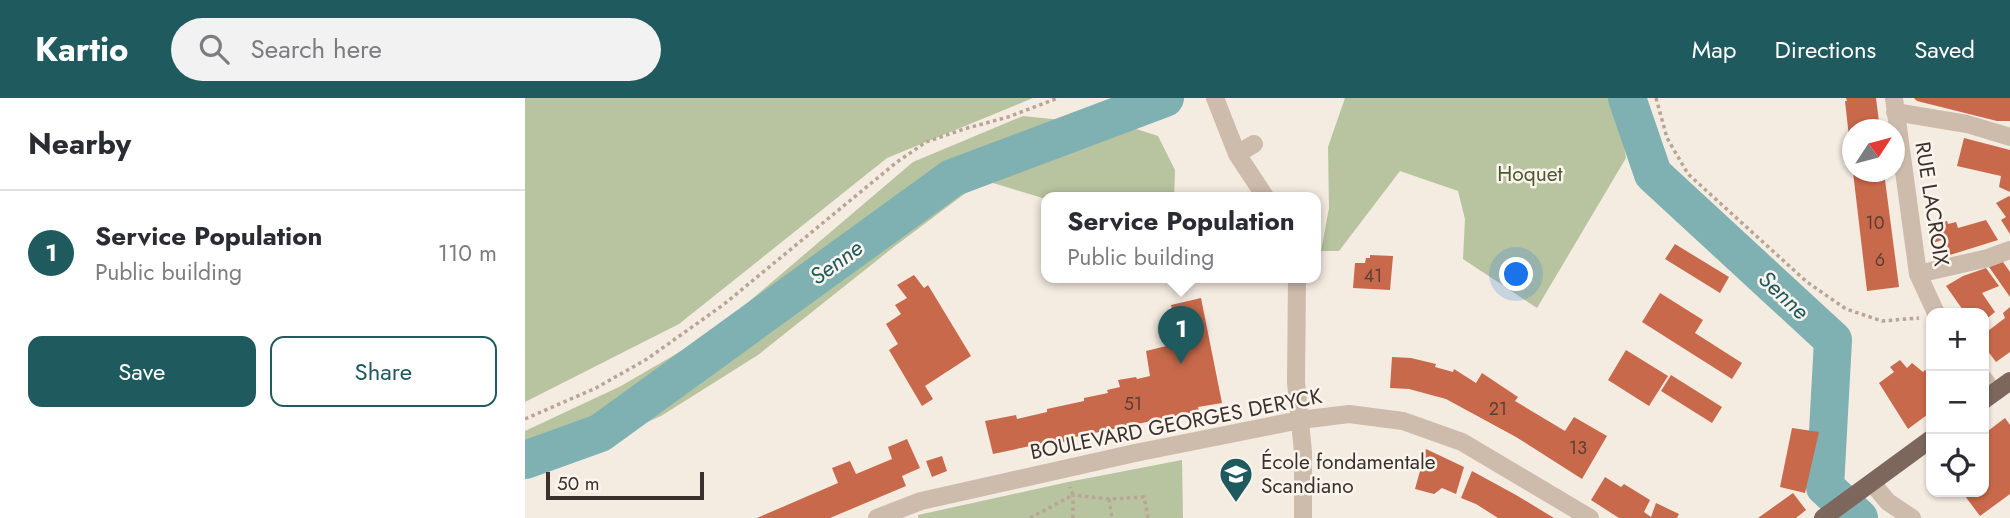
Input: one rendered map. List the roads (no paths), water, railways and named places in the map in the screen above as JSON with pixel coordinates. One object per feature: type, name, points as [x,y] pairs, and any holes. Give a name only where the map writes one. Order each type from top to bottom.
[{"type":"main road","points":[[1989,389],[2010,381]]},
{"type":"main road","points":[[1823,518],[1926,443]]},
{"type":"street","points":[[1215,98],[1237,154],[1259,192]]},
{"type":"street","points":[[1894,105],[2010,137]]},
{"type":"street","name":"RUE LACROIX","points":[[1894,105],[1918,274],[1926,308]]},
{"type":"street","points":[[1237,154],[1255,144]]},
{"type":"street","points":[[1918,274],[1988,258],[2010,250]]},
{"type":"street","points":[[1297,283],[1296,382],[1303,452],[1303,518]]},
{"type":"street","name":"BOULEVARD GEORGES DERYCK","points":[[877,518],[921,501],[1063,469],[1300,420],[1349,414],[1403,421],[1462,442],[1590,518]]},
{"type":"street","points":[[1867,486],[1912,518]]},
{"type":"waterway","name":"Senne","points":[[525,460],[600,433],[952,178],[1165,98]]},
{"type":"waterway","name":"Senne","points":[[1627,98],[1653,174],[1833,340],[1825,487],[1859,518]]},
{"type":"place","name":"Service Population","points":[[1181,364]]},
{"type":"place","name":"École fondamentale Scandiano","points":[[1236,504]]},
{"type":"park label","name":"Hoquet","points":[[1530,174]]}]
